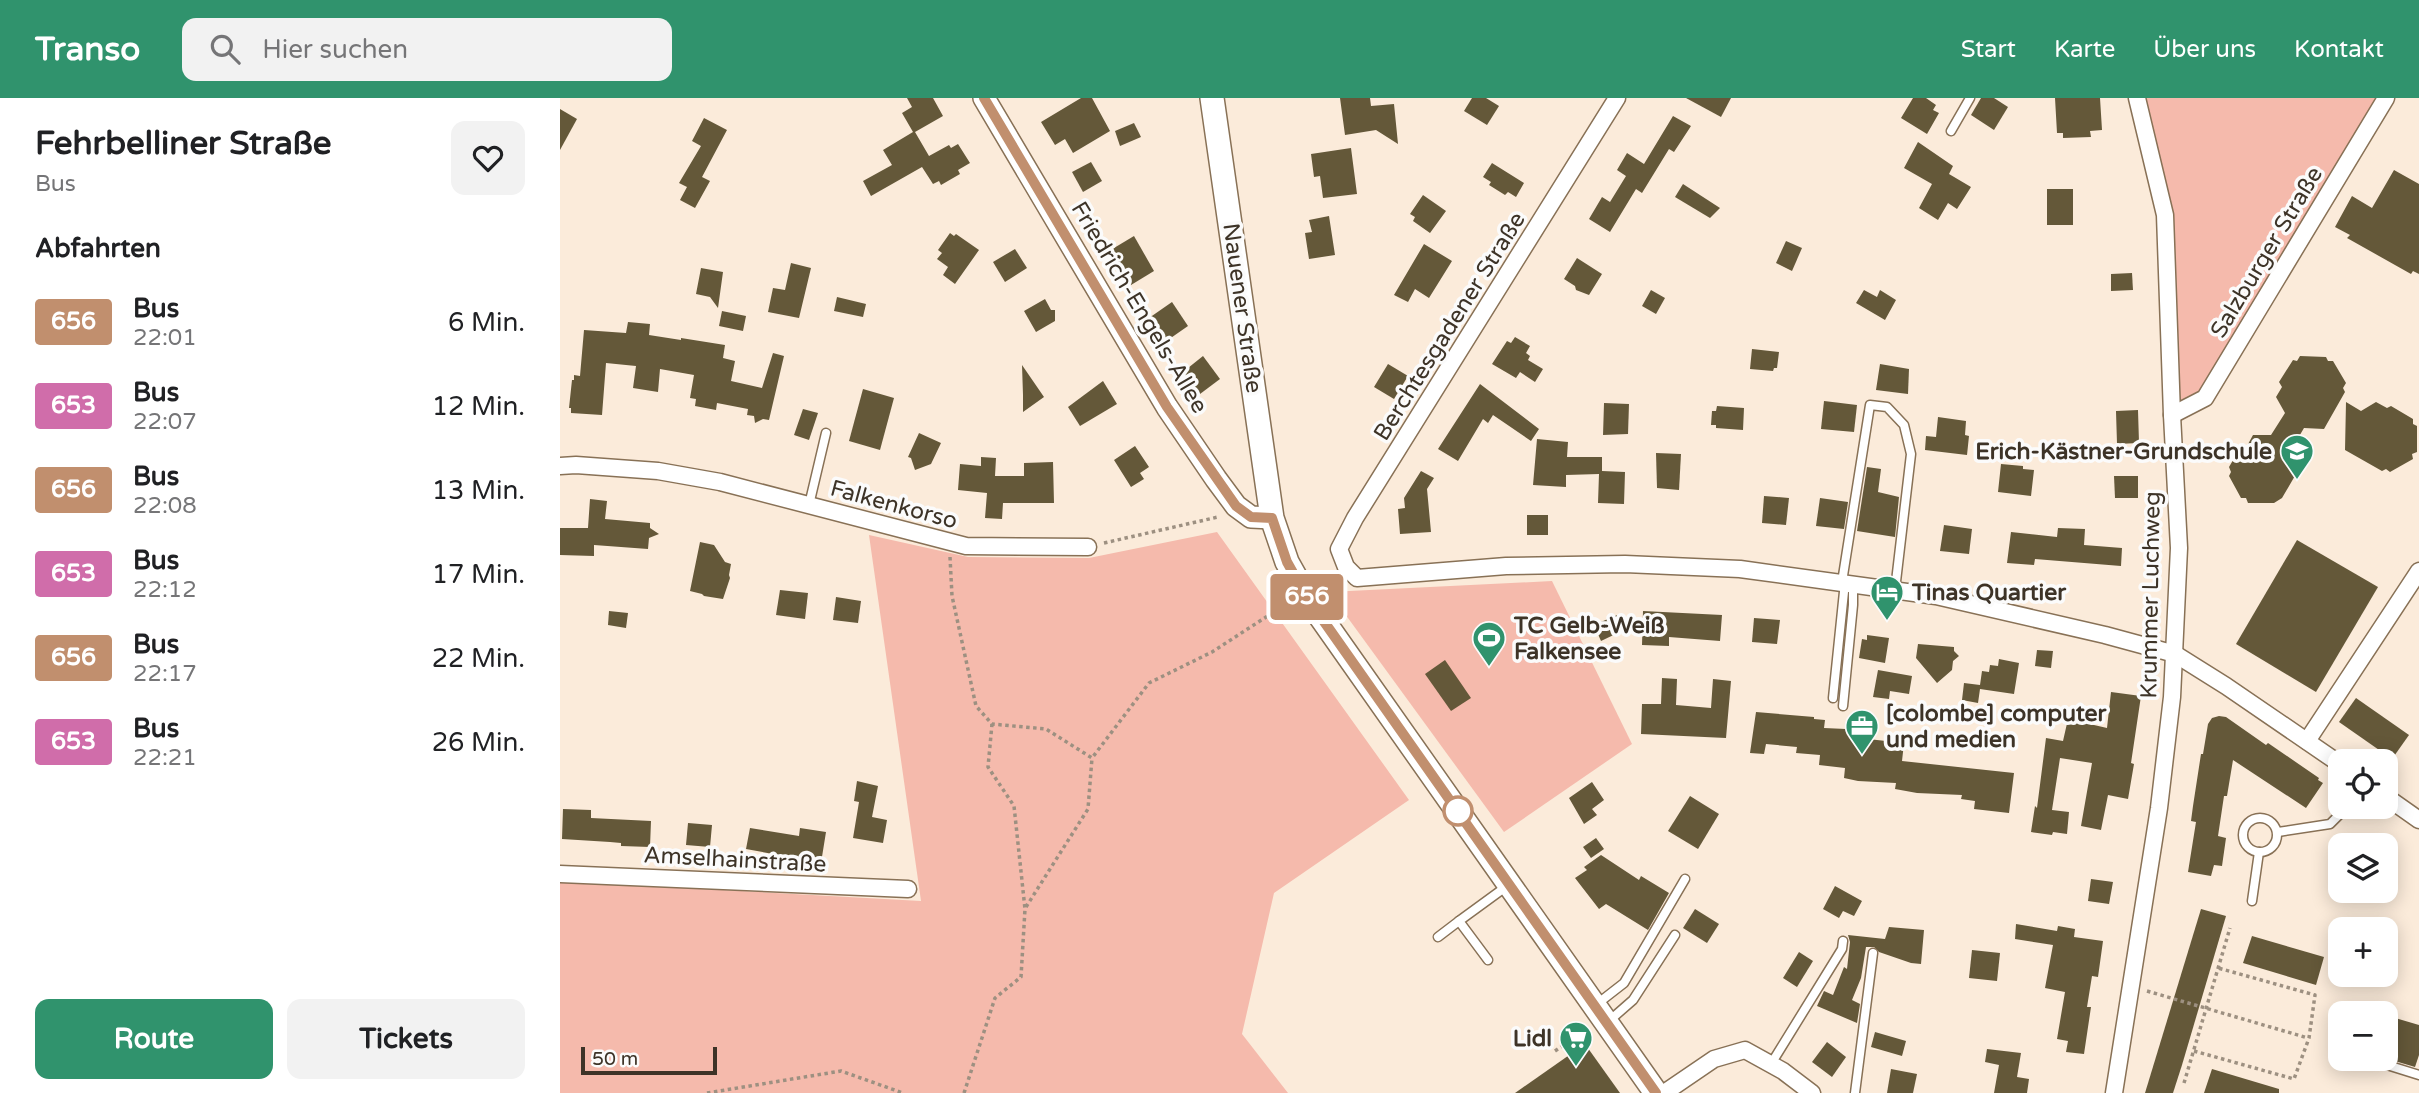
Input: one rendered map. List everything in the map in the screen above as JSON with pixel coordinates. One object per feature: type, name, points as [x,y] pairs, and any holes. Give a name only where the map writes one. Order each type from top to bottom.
[{"type":"main road","name":"Nauener Straße","points":[[1212,98],[1272,518],[1287,562],[1306,596],[1509,884],[1596,1019],[1656,1093]]},
{"type":"street","name":"Friedrich-Engels-Allee","points":[[984,98],[1167,407],[1209,469],[1236,506],[1251,517],[1272,518]]},
{"type":"street","name":"Berchtesgadener Straße","points":[[1617,98],[1355,519],[1339,549],[1346,567],[1357,578],[1506,566],[1626,564],[1740,569],[1846,582]]},
{"type":"street","name":"Krummer Luchweg","points":[[2114,1093],[2159,808],[2175,654],[2179,548],[2165,215],[2137,98]]},
{"type":"street","name":"Salzburger Straße","points":[[2172,415],[2205,398],[2386,98]]},
{"type":"street","name":"Falkenkorso","points":[[560,466],[657,471],[720,482],[966,546],[1088,547]]},
{"type":"street","points":[[2307,741],[2419,571]]},
{"type":"street","points":[[1846,582],[1936,596],[2175,654],[2328,756]]},
{"type":"street","points":[[2398,805],[2419,819]]},
{"type":"street","name":"Amselhainstraße","points":[[560,874],[908,889]]},
{"type":"street","points":[[1664,1093],[1714,1059],[1745,1050],[1771,1064],[1812,1093]]},
{"type":"lane","points":[[1951,131],[1970,98]]},
{"type":"lane","points":[[1833,698],[1870,405],[1888,407],[1905,425],[1911,454],[1895,590]]},
{"type":"lane","points":[[809,505],[826,433]]},
{"type":"lane","points":[[1843,706],[1853,605],[1846,582]]},
{"type":"lane","points":[[2263,817],[2273,822],[2278,832],[2276,843],[2269,850],[2259,852],[2249,848],[2243,838],[2244,827],[2252,819],[2263,817]]},
{"type":"lane","points":[[2278,832],[2330,824],[2335,819]]},
{"type":"lane","points":[[2252,901],[2259,852]]},
{"type":"lane","points":[[1596,1019],[1623,983],[1685,879]]},
{"type":"lane","points":[[1438,937],[1509,884]]},
{"type":"lane","points":[[1459,921],[1488,960]]},
{"type":"lane","points":[[1596,1019],[1630,1004],[1675,935]]},
{"type":"lane","points":[[1771,1064],[1842,949],[1843,940]]},
{"type":"lane","points":[[1855,1093],[1872,953]]},
{"type":"lane","points":[[2398,1068],[2419,1075]]},
{"type":"path","points":[[1088,547],[1218,517]]},
{"type":"path","points":[[948,541],[952,596],[975,706],[992,724],[1046,729],[1092,758]]},
{"type":"path","points":[[1025,909],[1088,809],[1092,758],[1149,684],[1212,652],[1280,608]]},
{"type":"path","points":[[964,1093],[995,998],[1021,978],[1025,909],[1014,806],[988,767],[992,724]]},
{"type":"path","points":[[2184,1083],[2230,928]]},
{"type":"path","points":[[2194,1051],[2294,1079],[2308,1038],[2315,996],[2218,968]]},
{"type":"path","points":[[2132,986],[2308,1038]]},
{"type":"path","points":[[1555,1051],[1596,1019]]},
{"type":"path","points":[[707,1093],[841,1071],[903,1093]]},
{"type":"shaded area","points":[[2143,98],[2380,98],[2201,396],[2176,408],[2173,211]]},
{"type":"shaded area","points":[[1217,532],[1409,800],[1274,893],[1242,1034],[1288,1093],[560,1093],[560,881],[921,901],[869,535],[968,557],[1089,558]]},
{"type":"shaded area","name":"TC Gelb-Weiß Falkensee","points":[[1552,581],[1632,744],[1504,832],[1329,592]]},
{"type":"building","points":[[907,98],[933,98],[943,116],[915,132],[929,156],[949,145],[951,148],[958,144],[970,163],[958,170],[960,174],[941,185],[939,181],[933,184],[922,167],[871,196],[863,181],[892,165],[883,150],[913,132],[902,113],[912,107]]},
{"type":"building","points":[[1081,98],[1092,98],[1110,131],[1073,153],[1065,139],[1055,145],[1041,122]]},
{"type":"building","points":[[1340,98],[1370,98],[1371,106],[1394,104],[1398,144],[1376,130],[1345,135]]},
{"type":"building","points":[[1472,98],[1486,98],[1499,106],[1487,125],[1464,111]]},
{"type":"building","points":[[1686,98],[1731,98],[1721,117]]},
{"type":"building","points":[[1913,98],[1926,98],[1936,105],[1933,110],[1939,113],[1927,134],[1901,118]]},
{"type":"building","points":[[1981,98],[1994,98],[2008,107],[1994,130],[1971,115]]},
{"type":"building","points":[[2055,98],[2100,98],[2102,130],[2090,131],[2091,137],[2063,138],[2063,133],[2057,133]]},
{"type":"building","points":[[560,109],[577,119],[560,150]]},
{"type":"building","points":[[1673,116],[1691,126],[1674,152],[1669,149],[1642,193],[1636,189],[1610,232],[1589,219],[1602,197],[1610,202],[1626,176],[1617,170],[1627,153],[1644,164]]},
{"type":"building","points":[[704,118],[727,130],[702,177],[710,181],[695,208],[680,200],[687,187],[679,183],[701,146],[692,141]]},
{"type":"building","points":[[1134,123],[1141,137],[1120,146],[1115,131]]},
{"type":"building","points":[[1918,142],[1953,166],[1949,174],[1971,187],[1957,209],[1948,203],[1938,220],[1919,208],[1932,184],[1904,168]]},
{"type":"building","points":[[1351,148],[1357,194],[1323,198],[1320,176],[1314,177],[1311,154]]},
{"type":"building","points":[[1091,162],[1102,181],[1083,192],[1072,172]]},
{"type":"building","points":[[1492,163],[1524,183],[1516,197],[1508,192],[1505,195],[1489,185],[1491,182],[1483,177]]},
{"type":"building","points":[[2394,170],[2419,184],[2419,274],[2413,271],[2411,274],[2347,238],[2350,235],[2335,227],[2352,196],[2372,208]]},
{"type":"building","points":[[1683,184],[1720,208],[1710,218],[1675,197]]},
{"type":"building","points":[[2047,189],[2073,189],[2073,225],[2047,225]]},
{"type":"building","points":[[1423,195],[1446,211],[1430,233],[1413,221],[1415,217],[1410,214]]},
{"type":"building","points":[[1329,216],[1335,255],[1309,259],[1305,233],[1312,232],[1309,220]]},
{"type":"building","points":[[950,233],[954,236],[956,234],[979,250],[955,284],[943,275],[948,267],[937,259],[942,253],[938,250]]},
{"type":"building","points":[[1134,236],[1154,271],[1131,285],[1109,251]]},
{"type":"building","points":[[1786,241],[1802,248],[1792,271],[1776,263]]},
{"type":"building","points":[[1424,244],[1452,261],[1429,298],[1415,289],[1408,302],[1394,295]]},
{"type":"building","points":[[1015,249],[1027,268],[1005,282],[993,262]]},
{"type":"building","points":[[1577,258],[1602,274],[1589,295],[1576,290],[1575,286],[1564,279]]},
{"type":"building","points":[[791,263],[811,268],[799,318],[768,312],[773,288],[785,290]]},
{"type":"building","points":[[701,268],[723,272],[718,308],[710,297],[696,294]]},
{"type":"building","points":[[2132,273],[2133,290],[2111,291],[2111,274]]},
{"type":"building","points":[[1651,290],[1665,298],[1656,314],[1642,306]]},
{"type":"building","points":[[1864,290],[1877,297],[1880,290],[1896,300],[1885,320],[1856,303]]},
{"type":"building","points":[[837,297],[866,304],[863,317],[834,311]]},
{"type":"building","points":[[1045,299],[1051,310],[1055,310],[1055,321],[1036,332],[1024,311]]},
{"type":"building","points":[[1172,302],[1188,326],[1165,342],[1149,318]]},
{"type":"building","points":[[722,311],[746,316],[743,331],[719,326]]},
{"type":"building","points":[[628,322],[650,324],[649,335],[725,345],[723,358],[735,361],[731,381],[762,388],[773,353],[784,356],[769,420],[763,419],[755,423],[754,416],[747,415],[748,409],[717,403],[716,410],[695,406],[696,399],[690,398],[694,375],[660,369],[658,392],[633,388],[636,366],[606,363],[602,415],[571,413],[569,408],[572,380],[574,375],[580,376],[584,330],[626,333]]},
{"type":"building","points":[[1515,337],[1530,346],[1526,353],[1530,356],[1528,360],[1543,369],[1535,382],[1520,372],[1516,378],[1492,364],[1507,341],[1511,343]]},
{"type":"building","points":[[1752,349],[1779,352],[1777,368],[1773,371],[1750,369]]},
{"type":"building","points":[[1203,356],[1220,379],[1200,394],[1183,372]]},
{"type":"building","points":[[2300,356],[2326,357],[2328,361],[2333,361],[2346,383],[2343,388],[2345,392],[2324,429],[2304,428],[2294,445],[2303,462],[2282,498],[2274,503],[2248,503],[2246,498],[2241,498],[2229,476],[2229,467],[2242,445],[2247,446],[2253,435],[2271,435],[2285,413],[2276,397],[2282,387],[2279,382],[2293,360],[2297,361]]},
{"type":"building","points":[[1388,364],[1408,376],[1394,399],[1374,387]]},
{"type":"building","points":[[1880,364],[1909,369],[1908,394],[1876,390]]},
{"type":"building","points":[[1022,365],[1044,397],[1023,412],[1023,395]]},
{"type":"building","points":[[1103,381],[1117,404],[1080,426],[1068,407]]},
{"type":"building","points":[[1480,384],[1539,429],[1531,441],[1493,415],[1488,423],[1483,419],[1458,461],[1438,449]]},
{"type":"building","points":[[863,389],[894,398],[880,450],[849,441]]},
{"type":"building","points":[[1824,401],[1857,405],[1854,432],[1821,429]]},
{"type":"building","points":[[2346,402],[2361,411],[2376,402],[2387,408],[2391,406],[2413,419],[2413,424],[2417,426],[2417,452],[2412,454],[2413,459],[2390,472],[2386,469],[2382,471],[2345,450]]},
{"type":"building","points":[[1604,403],[1629,404],[1628,434],[1603,435]]},
{"type":"building","points":[[1717,406],[1744,408],[1743,430],[1716,428],[1716,425],[1711,425],[1712,411],[1716,411]]},
{"type":"building","points":[[803,409],[818,413],[809,440],[794,435]]},
{"type":"building","points":[[2138,410],[2139,443],[2117,444],[2116,411]]},
{"type":"building","points":[[1938,417],[1966,421],[1965,435],[1969,436],[1967,455],[1925,450],[1926,436],[1936,437]]},
{"type":"building","points":[[919,433],[941,443],[931,464],[915,470],[911,458],[908,457]]},
{"type":"building","points":[[1537,439],[1568,442],[1567,457],[1602,457],[1602,471],[1625,472],[1624,504],[1598,503],[1599,474],[1566,475],[1566,487],[1533,485]]},
{"type":"building","points":[[1135,446],[1149,467],[1140,473],[1144,479],[1131,487],[1114,460]]},
{"type":"building","points":[[1656,453],[1681,454],[1679,490],[1657,488]]},
{"type":"building","points":[[981,457],[996,458],[995,476],[1024,476],[1024,463],[1053,462],[1054,503],[1003,503],[1002,519],[985,518],[987,493],[958,490],[960,464],[981,466]]},
{"type":"building","points":[[2001,464],[2034,470],[2031,496],[1998,492]]},
{"type":"building","points":[[1867,467],[1881,469],[1878,492],[1899,497],[1895,537],[1857,531]]},
{"type":"building","points":[[1421,471],[1434,478],[1427,489],[1431,532],[1400,534],[1398,509],[1405,508],[1404,498]]},
{"type":"building","points":[[2114,476],[2138,476],[2138,498],[2115,498]]},
{"type":"building","points":[[1764,496],[1789,498],[1786,525],[1762,523]]},
{"type":"building","points":[[1820,498],[1848,502],[1844,529],[1816,526]]},
{"type":"building","points":[[590,499],[607,501],[605,519],[650,523],[650,528],[659,534],[649,538],[648,549],[594,545],[594,556],[560,555],[560,528],[588,528]]},
{"type":"building","points":[[1527,515],[1548,515],[1548,535],[1527,535]]},
{"type":"building","points":[[1944,525],[1972,529],[1969,554],[1940,551]]},
{"type":"building","points":[[2058,528],[2085,529],[2084,545],[2122,548],[2121,566],[2035,559],[2034,565],[2007,563],[2011,532],[2057,537]]},
{"type":"building","points":[[2297,540],[2378,587],[2316,692],[2236,644]]},
{"type":"building","points":[[700,542],[714,545],[725,562],[731,564],[730,578],[723,599],[690,591]]},
{"type":"building","points":[[780,590],[808,593],[805,619],[776,615]]},
{"type":"building","points":[[836,597],[861,601],[858,623],[833,620]]},
{"type":"building","points":[[609,611],[628,613],[626,628],[608,625]]},
{"type":"building","points":[[1643,611],[1722,615],[1720,641],[1669,637],[1669,646],[1642,645]]},
{"type":"building","points":[[1617,615],[1624,630],[1601,641],[1594,625]]},
{"type":"building","points":[[1754,618],[1780,620],[1777,644],[1752,642]]},
{"type":"building","points":[[1867,635],[1889,638],[1885,663],[1859,658],[1862,639],[1867,640]]},
{"type":"building","points":[[1918,644],[1954,647],[1959,656],[1953,661],[1952,670],[1937,683],[1916,658]]},
{"type":"building","points":[[2037,650],[2053,651],[2051,668],[2035,666]]},
{"type":"building","points":[[1999,659],[2019,663],[2014,694],[1980,689],[1978,703],[1962,700],[1964,683],[1980,685],[1982,671],[1989,672],[1990,665],[1998,666]]},
{"type":"building","points":[[1445,660],[1471,698],[1451,711],[1425,674]]},
{"type":"building","points":[[1878,670],[1912,676],[1909,694],[1890,691],[1889,699],[1873,697]]},
{"type":"building","points":[[1662,678],[1677,679],[1676,705],[1711,708],[1713,679],[1731,681],[1726,738],[1641,734],[1642,704],[1661,704]]},
{"type":"building","points":[[2111,692],[2141,696],[2128,799],[2108,795],[2101,830],[2081,826],[2092,763],[2060,758],[2052,810],[2069,812],[2067,834],[2031,832],[2035,806],[2037,808],[2046,738],[2063,741],[2068,719],[2107,728]]},
{"type":"building","points":[[2356,698],[2409,735],[2398,751],[2378,749],[2339,722]]},
{"type":"building","points":[[1756,712],[1814,717],[1825,720],[1824,728],[1868,730],[1868,739],[1904,743],[1902,761],[2014,773],[2009,813],[1974,809],[1975,801],[1961,799],[1962,795],[1917,793],[1895,789],[1896,783],[1844,778],[1845,768],[1819,765],[1820,755],[1796,753],[1797,747],[1766,744],[1764,754],[1750,753]]},
{"type":"building","points":[[2226,717],[2266,745],[2268,743],[2323,783],[2306,808],[2233,760],[2218,836],[2226,838],[2222,866],[2214,865],[2211,876],[2188,872],[2196,822],[2191,821],[2201,754],[2208,724],[2212,718]]},
{"type":"building","points":[[857,781],[878,786],[872,817],[887,820],[883,843],[853,838],[859,802],[854,801]]},
{"type":"building","points":[[1592,782],[1604,800],[1592,809],[1597,815],[1584,824],[1569,798]]},
{"type":"building","points":[[1690,796],[1719,814],[1698,849],[1668,831]]},
{"type":"building","points":[[563,809],[591,810],[591,818],[651,821],[650,847],[562,839]]},
{"type":"building","points":[[688,823],[712,825],[710,847],[686,845]]},
{"type":"building","points":[[750,828],[799,836],[800,828],[826,832],[821,863],[746,849]]},
{"type":"building","points":[[1596,838],[1604,849],[1591,858],[1583,847]]},
{"type":"building","points":[[1601,855],[1639,880],[1641,876],[1669,893],[1648,930],[1606,904],[1599,909],[1575,878],[1587,870],[1584,867]]},
{"type":"building","points":[[2091,879],[2113,882],[2109,904],[2088,901]]},
{"type":"building","points":[[1835,886],[1862,901],[1854,916],[1843,911],[1839,918],[1823,909]]},
{"type":"building","points":[[1695,909],[1719,924],[1707,943],[1683,928]]},
{"type":"building","points":[[2201,909],[2226,916],[2182,1065],[2173,1093],[2145,1093]]},
{"type":"building","points":[[2016,924],[2057,931],[2058,926],[2075,929],[2074,937],[2103,941],[2098,977],[2092,976],[2087,1007],[2091,1007],[2084,1054],[2066,1052],[2068,1041],[2057,1039],[2065,992],[2045,988],[2053,945],[2015,939]]},
{"type":"building","points":[[1889,927],[1924,930],[1921,964],[1879,952],[1874,947],[1866,947],[1861,978],[1852,1000],[1860,1004],[1857,1023],[1817,1006],[1824,991],[1833,995],[1844,967],[1847,969],[1850,942],[1848,935],[1885,939]]},
{"type":"building","points":[[2252,936],[2324,957],[2316,985],[2243,963]]},
{"type":"building","points":[[1972,950],[2000,953],[1997,981],[1969,978]]},
{"type":"building","points":[[1799,952],[1813,961],[1797,987],[1783,978]]},
{"type":"building","points":[[2398,1019],[2419,1025],[2419,1055],[2415,1067],[2398,1062]]},
{"type":"building","points":[[1875,1032],[1906,1041],[1902,1056],[1871,1047]]},
{"type":"building","points":[[1827,1042],[1846,1057],[1832,1077],[1812,1062]]},
{"type":"building","name":"Lidl","points":[[1585,1044],[1620,1093],[1515,1093]]},
{"type":"building","points":[[1987,1049],[2021,1053],[2017,1077],[2029,1079],[2027,1093],[1994,1093],[1999,1065],[1985,1062]]},
{"type":"building","points":[[1891,1069],[1917,1074],[1913,1093],[1887,1093]]},
{"type":"building","points":[[2212,1069],[2279,1089],[2279,1093],[2204,1093]]},
{"type":"bus line","name":"656","points":[[984,98],[1167,407],[1236,506],[1251,517],[1272,518],[1287,562],[1306,596],[1656,1093]]},
{"type":"place","name":"Erich-Kästner-Grundschule","points":[[2297,481]]},
{"type":"place","name":"Tinas Quartier","points":[[1887,622]]},
{"type":"place","name":"TC Gelb-Weiß Falkensee","points":[[1489,668]]},
{"type":"place","name":"[colombe] computer und medien","points":[[1862,756]]},
{"type":"place","name":"Lidl","points":[[1576,1068]]}]
